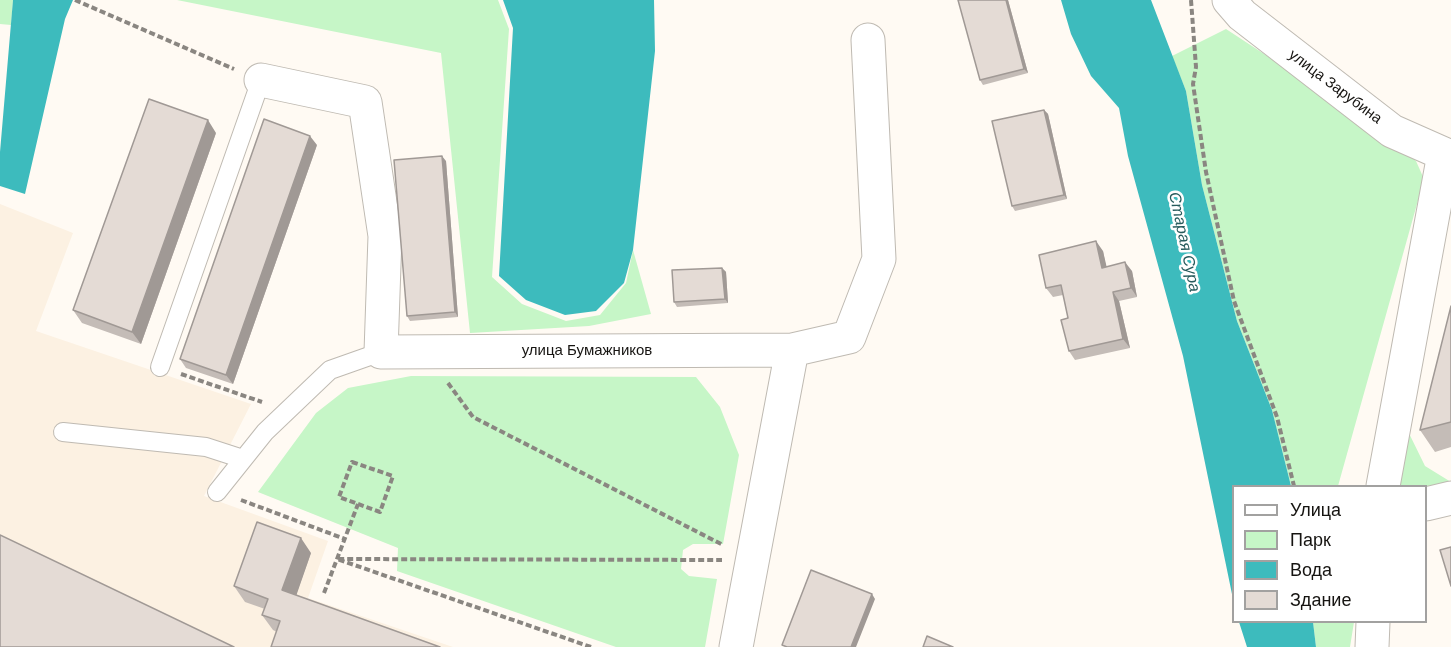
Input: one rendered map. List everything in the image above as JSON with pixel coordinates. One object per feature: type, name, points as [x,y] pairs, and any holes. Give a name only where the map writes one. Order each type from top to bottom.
[{"type":"street","name":"улица Зарубина","points":[[1229,0],[1242,15],[1392,130],[1449,149]]},
{"type":"street","name":"улица Бумажников","points":[[381,352],[792,350],[849,337],[879,259],[868,40]]},
{"type":"street","points":[[261,80],[365,102],[385,236],[381,352]]},
{"type":"street","points":[[1383,485],[1449,149]]},
{"type":"street","points":[[736,647],[792,350]]},
{"type":"street","points":[[1427,504],[1451,498]]},
{"type":"street","points":[[1372,647],[1373,623]]},
{"type":"lane","points":[[160,367],[261,80]]},
{"type":"lane","points":[[217,492],[265,432],[330,369],[381,352]]},
{"type":"lane","points":[[63,432],[206,447],[243,459]]},
{"type":"path","points":[[75,0],[81,5],[261,80]]},
{"type":"path","points":[[1191,0],[1196,67],[1193,84],[1206,172],[1234,301],[1277,417],[1294,485]]},
{"type":"path","points":[[424,351],[473,417],[752,560]]},
{"type":"path","points":[[160,367],[287,411]]},
{"type":"path","points":[[352,462],[393,476],[380,512],[358,504],[339,497],[352,462]]},
{"type":"path","points":[[217,492],[345,539]]},
{"type":"path","points":[[324,593],[358,504]]},
{"type":"path","points":[[337,559],[752,560]]},
{"type":"path","points":[[337,559],[591,647]]},
{"type":"shaded area","points":[[0,204],[73,233],[36,331],[251,404],[204,496],[328,541],[308,598],[453,647],[0,647]]},
{"type":"green space","points":[[0,0],[13,0],[11,25],[0,24]]},
{"type":"green space","points":[[177,0],[498,0],[509,29],[492,277],[522,304],[566,321],[600,315],[626,283],[633,250],[651,314],[589,326],[470,333],[441,53]]},
{"type":"green space","points":[[1226,29],[1380,130],[1416,161],[1424,179],[1338,485],[1291,485],[1272,410],[1237,321],[1202,185],[1186,91],[1172,56]]},
{"type":"green space","points":[[411,376],[696,377],[720,407],[739,455],[723,544],[693,544],[683,550],[681,569],[689,576],[717,579],[705,647],[616,647],[397,571],[398,548],[258,492],[316,413],[348,388]]},
{"type":"green space","points":[[1402,419],[1425,466],[1451,482],[1451,487],[1427,495],[1427,485],[1392,485]]},
{"type":"green space","points":[[1313,623],[1354,623],[1350,647],[1316,647]]},
{"type":"water","points":[[13,0],[73,0],[65,19],[25,194],[0,186],[0,152]]},
{"type":"water","points":[[503,0],[654,0],[655,51],[633,250],[624,283],[596,311],[565,315],[526,300],[499,276],[513,28]]},
{"type":"water","name":"Старая Сура","points":[[1061,0],[1151,0],[1186,91],[1202,185],[1237,321],[1272,410],[1291,485],[1232,485],[1232,594],[1183,356],[1128,156],[1119,108],[1091,76],[1071,34]]},
{"type":"water","points":[[1239,623],[1313,623],[1316,647],[1247,647]]},
{"type":"building","points":[[958,0],[1006,0],[1024,69],[980,80]]},
{"type":"building","points":[[149,99],[208,120],[132,332],[73,310]]},
{"type":"building","points":[[1044,110],[1064,195],[1012,206],[992,121]]},
{"type":"building","points":[[264,119],[310,136],[226,375],[180,359]]},
{"type":"building","points":[[442,156],[455,312],[407,316],[394,160]]},
{"type":"building","points":[[1096,241],[1102,268],[1125,262],[1131,288],[1113,292],[1123,339],[1069,351],[1061,320],[1068,318],[1061,285],[1046,288],[1039,255]]},
{"type":"building","points":[[722,268],[725,299],[674,302],[672,270]]},
{"type":"building","points":[[1451,306],[1451,422],[1420,430]]},
{"type":"building","points":[[257,522],[301,538],[282,590],[440,647],[271,647],[280,621],[262,615],[268,599],[234,586]]},
{"type":"building","points":[[0,535],[234,647],[0,647]]},
{"type":"building","points":[[1451,547],[1451,586],[1440,550]]},
{"type":"building","points":[[811,570],[872,594],[851,647],[787,647],[782,645]]},
{"type":"building","points":[[927,636],[953,647],[923,647]]}]
